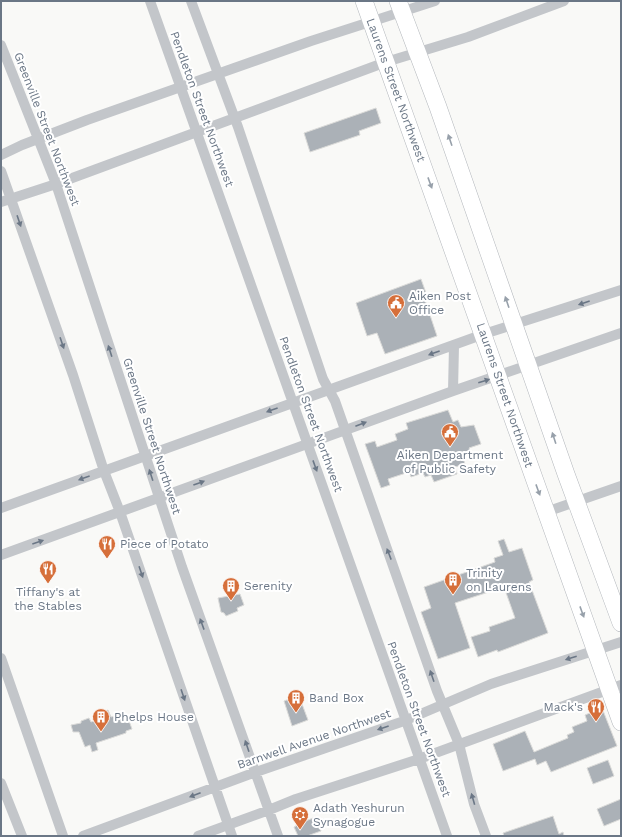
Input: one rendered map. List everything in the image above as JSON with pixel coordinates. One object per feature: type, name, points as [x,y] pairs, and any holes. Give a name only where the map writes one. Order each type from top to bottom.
[{"type":"main road","name":"Laurens Street Northwest","points":[[364,1],[484,334],[595,650],[615,687],[620,714]]},
{"type":"main road","points":[[400,7],[438,107],[576,501],[621,623]]},
{"type":"street","name":"Pendleton Street Northwest","points":[[150,1],[198,131],[404,721],[447,836]]},
{"type":"street","name":"Pendleton Street Northwest","points":[[191,1],[234,118],[324,379],[345,430],[443,705],[459,744],[474,804],[486,836]]},
{"type":"street","points":[[1,155],[87,120],[311,41],[372,22],[400,7],[435,1]]},
{"type":"street","points":[[1,202],[56,184],[386,62],[417,54],[564,1]]},
{"type":"street","name":"Greenville Street Northwest","points":[[1,45],[56,184],[158,498],[278,836]]},
{"type":"street","points":[[1,171],[12,199],[104,471],[120,512],[232,836]]},
{"type":"street","points":[[1,508],[484,334],[621,290]]},
{"type":"street","points":[[1,555],[453,390],[498,376],[621,333]]},
{"type":"street","points":[[453,390],[454,346]]},
{"type":"street","points":[[546,512],[621,486]]},
{"type":"street","name":"Barnwell Avenue Northwest","points":[[83,836],[256,772],[404,721],[491,684],[621,642]]},
{"type":"street","points":[[1,658],[6,685],[63,836]]},
{"type":"street","points":[[198,836],[229,826],[296,798],[419,759],[615,687]]},
{"type":"street","points":[[1,783],[22,836]]},
{"type":"building","points":[[376,108],[381,123],[359,131],[360,135],[310,152],[304,133]]},
{"type":"building","name":"Aiken Post Office","points":[[421,279],[426,293],[423,294],[437,336],[385,354],[377,333],[367,336],[356,303]]},
{"type":"building","points":[[448,410],[453,422],[458,420],[461,427],[474,425],[481,444],[469,448],[471,452],[462,455],[465,464],[455,467],[457,474],[434,482],[431,475],[425,477],[423,473],[411,477],[409,472],[388,479],[390,485],[381,488],[365,444],[375,441],[377,447],[397,440],[395,434],[408,429],[406,423]]},
{"type":"building","name":"Trinity on Laurens","points":[[504,539],[509,552],[522,548],[533,580],[529,582],[548,633],[498,652],[497,650],[478,657],[471,637],[490,631],[489,627],[515,618],[504,587],[455,603],[470,648],[438,659],[421,612],[431,608],[424,587],[495,562],[494,558],[503,555],[498,541]]},
{"type":"building","name":"Serenity","points":[[240,594],[244,605],[237,608],[238,611],[226,616],[221,612],[218,598]]},
{"type":"building","name":"Band Box","points":[[295,697],[298,705],[302,704],[308,720],[292,726],[284,701]]},
{"type":"building","points":[[602,708],[617,746],[551,772],[546,761],[537,765],[535,759],[503,771],[493,744],[525,731],[534,752],[568,738],[567,735],[574,732],[572,727],[587,721],[585,715]]},
{"type":"building","name":"Phelps House","points":[[108,710],[111,717],[121,714],[123,720],[128,718],[132,729],[126,731],[126,733],[96,743],[98,750],[92,752],[90,745],[85,747],[79,732],[73,732],[71,725],[81,723],[81,721],[89,718],[91,722],[103,718],[101,713]]},
{"type":"building","points":[[608,760],[614,776],[593,784],[587,768]]},
{"type":"building","points":[[621,799],[621,819],[604,826],[597,809]]},
{"type":"building","points":[[553,816],[559,834],[563,832],[564,836],[504,836],[503,833]]},
{"type":"building","points":[[316,817],[321,831],[307,836],[298,836],[294,827],[296,826],[297,822],[300,821],[300,823]]},
{"type":"place","name":"Aiken Post Office","points":[[396,318]]},
{"type":"place","name":"Aiken Department of Public Safety","points":[[450,447]]},
{"type":"place","name":"Piece of Potato","points":[[107,559]]},
{"type":"place","name":"Tiffany's at the Stables","points":[[48,584]]},
{"type":"place","name":"Trinity on Laurens","points":[[453,595]]},
{"type":"place","name":"Serenity","points":[[231,601]]},
{"type":"place","name":"Band Box","points":[[296,713]]},
{"type":"place","name":"Mack's","points":[[596,722]]},
{"type":"place","name":"Phelps House","points":[[101,732]]},
{"type":"place","name":"Adath Yeshurun Synagogue","points":[[300,830]]}]
